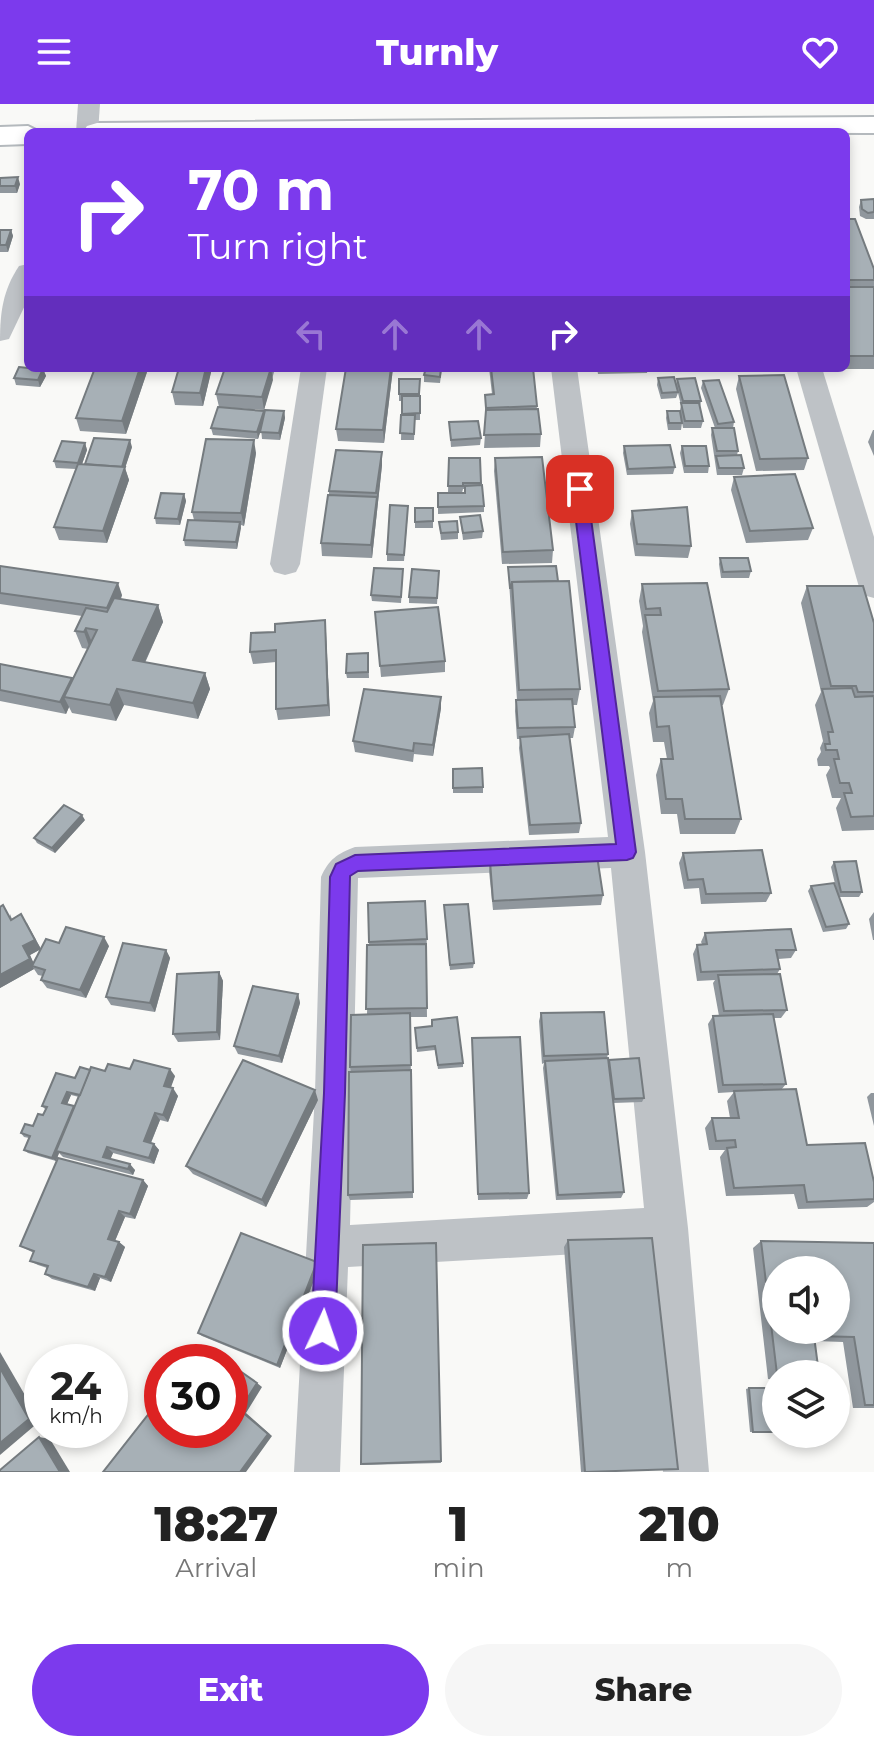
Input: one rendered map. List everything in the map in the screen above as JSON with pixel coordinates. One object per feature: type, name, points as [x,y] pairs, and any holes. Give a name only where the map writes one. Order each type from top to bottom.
[{"type":"main road","points":[[588,128],[874,125]]},
{"type":"main road","points":[[0,136],[24,135]]},
{"type":"main road","points":[[850,144],[874,145]]},
{"type":"main road","points":[[0,156],[24,155]]},
{"type":"street","points":[[87,128],[89,104]]},
{"type":"street","points":[[0,333],[24,280]]},
{"type":"street","points":[[285,564],[313,372]]},
{"type":"street","points":[[565,372],[627,852],[667,1228],[686,1472]]},
{"type":"street","points":[[810,372],[874,587]]},
{"type":"street","points":[[317,1472],[335,1093],[339,877],[343,870],[355,863],[627,852]]},
{"type":"street","points":[[327,1247],[667,1228]]},
{"type":"building","points":[[18,177],[15,186],[0,186],[0,178]]},
{"type":"building","points":[[874,199],[874,212],[868,213],[862,209],[861,200]]},
{"type":"building","points":[[850,219],[855,219],[874,269],[874,280],[850,280]]},
{"type":"building","points":[[0,230],[11,230],[6,245],[0,245]]},
{"type":"building","points":[[850,287],[874,287],[874,356],[850,356]]},
{"type":"building","points":[[19,367],[24,367],[24,372],[42,372],[38,380],[14,378]]},
{"type":"building","points":[[93,372],[139,372],[122,421],[76,418]]},
{"type":"building","points":[[178,372],[205,372],[200,393],[172,392]]},
{"type":"building","points":[[224,372],[270,372],[262,397],[216,394]]},
{"type":"building","points":[[345,372],[390,372],[383,430],[336,429]]},
{"type":"building","points":[[425,372],[441,372],[440,377],[424,375]]},
{"type":"building","points":[[491,372],[533,372],[537,406],[486,408],[485,395],[494,394]]},
{"type":"building","points":[[784,375],[808,458],[760,459],[739,376]]},
{"type":"building","points":[[674,377],[678,392],[662,393],[658,378]]},
{"type":"building","points":[[695,378],[701,401],[683,401],[677,379]]},
{"type":"building","points":[[399,379],[420,379],[419,394],[399,394]]},
{"type":"building","points":[[719,380],[734,422],[718,424],[703,381]]},
{"type":"building","points":[[402,396],[420,396],[420,413],[402,414]]},
{"type":"building","points":[[681,403],[699,403],[703,421],[685,421]]},
{"type":"building","points":[[218,407],[264,411],[257,432],[211,428]]},
{"type":"building","points":[[538,409],[541,434],[484,435],[486,410]]},
{"type":"building","points":[[265,410],[284,411],[279,433],[260,432]]},
{"type":"building","points":[[667,411],[680,411],[682,423],[669,423]]},
{"type":"building","points":[[401,415],[415,415],[414,434],[400,433]]},
{"type":"building","points":[[478,421],[481,438],[451,440],[449,422]]},
{"type":"building","points":[[712,428],[734,428],[738,451],[717,451]]},
{"type":"building","points":[[94,438],[130,440],[122,467],[85,464]]},
{"type":"building","points":[[206,439],[254,440],[241,513],[192,512]]},
{"type":"building","points":[[62,441],[85,443],[78,463],[54,461]]},
{"type":"building","points":[[670,445],[675,467],[628,469],[624,446]]},
{"type":"building","points":[[682,446],[706,446],[709,466],[685,466]]},
{"type":"building","points":[[336,450],[382,452],[376,493],[329,491]]},
{"type":"building","points":[[741,455],[744,468],[719,468],[716,456]]},
{"type":"building","points":[[542,457],[553,550],[503,552],[495,458]]},
{"type":"building","points":[[449,458],[480,458],[481,483],[448,486]]},
{"type":"building","points":[[78,464],[125,467],[103,531],[54,527]]},
{"type":"building","points":[[795,474],[813,528],[750,531],[734,477]]},
{"type":"building","points":[[482,485],[484,506],[438,507],[438,493],[465,493],[465,486]]},
{"type":"building","points":[[161,493],[184,494],[178,519],[155,518]]},
{"type":"building","points":[[328,495],[377,497],[371,545],[321,543]]},
{"type":"building","points":[[390,505],[408,506],[404,555],[387,554]]},
{"type":"building","points":[[687,507],[691,546],[637,544],[632,511]]},
{"type":"building","points":[[415,508],[433,508],[433,521],[415,522]]},
{"type":"building","points":[[480,515],[483,531],[463,533],[460,517]]},
{"type":"building","points":[[188,520],[240,522],[236,542],[184,540]]},
{"type":"building","points":[[457,521],[458,532],[441,533],[439,522]]},
{"type":"building","points":[[720,558],[748,558],[751,571],[723,572]]},
{"type":"building","points":[[0,566],[118,583],[107,608],[0,593]]},
{"type":"building","points":[[556,566],[558,581],[512,582],[510,588],[508,567]]},
{"type":"building","points":[[374,568],[403,569],[401,597],[371,595]]},
{"type":"building","points":[[412,569],[439,571],[437,598],[409,597]]},
{"type":"building","points":[[569,581],[580,689],[519,690],[512,582]]},
{"type":"building","points":[[707,583],[729,689],[658,691],[645,615],[661,615],[660,608],[646,609],[642,584]]},
{"type":"building","points":[[807,586],[863,586],[874,623],[874,692],[858,692],[856,686],[831,686]]},
{"type":"building","points":[[114,598],[158,605],[133,660],[205,673],[193,703],[117,689],[110,705],[64,697],[97,630],[86,628],[84,632],[75,631],[86,608],[107,612]]},
{"type":"building","points":[[438,607],[445,661],[380,666],[375,612]]},
{"type":"building","points":[[325,620],[328,705],[276,709],[276,650],[250,652],[251,633],[275,632],[275,624]]},
{"type":"building","points":[[368,653],[368,672],[346,673],[347,654]]},
{"type":"building","points":[[0,664],[72,678],[60,702],[0,690]]},
{"type":"building","points":[[852,688],[855,697],[874,696],[874,816],[851,817],[844,793],[852,793],[849,783],[840,783],[834,759],[839,759],[837,750],[826,750],[825,744],[830,744],[828,732],[833,732],[822,689]]},
{"type":"building","points":[[364,689],[441,697],[433,745],[414,743],[413,751],[353,741]]},
{"type":"building","points":[[720,696],[741,819],[685,819],[682,799],[666,799],[661,759],[673,759],[669,726],[657,727],[654,697]]},
{"type":"building","points":[[572,699],[575,727],[518,728],[516,700]]},
{"type":"building","points":[[569,734],[581,823],[530,825],[520,737]]},
{"type":"building","points":[[482,768],[483,787],[453,788],[453,769]]},
{"type":"building","points":[[64,805],[82,815],[52,848],[34,838]]},
{"type":"building","points":[[762,850],[771,893],[706,894],[703,879],[688,880],[683,853]]},
{"type":"building","points":[[597,856],[603,895],[493,901],[490,861]]},
{"type":"building","points":[[856,861],[862,892],[841,892],[834,862]]},
{"type":"building","points":[[834,883],[849,924],[826,927],[811,886]]},
{"type":"building","points":[[425,901],[427,939],[369,942],[368,903]]},
{"type":"building","points":[[468,904],[474,963],[450,965],[444,905]]},
{"type":"building","points":[[3,905],[11,920],[21,914],[35,940],[23,946],[30,959],[0,975],[0,907]]},
{"type":"building","points":[[66,927],[104,937],[80,990],[41,980],[45,970],[32,966],[46,939],[59,943]]},
{"type":"building","points":[[791,929],[796,950],[776,950],[780,969],[701,972],[697,945],[707,944],[705,933]]},
{"type":"building","points":[[123,943],[166,950],[150,1003],[106,997]]},
{"type":"building","points":[[426,944],[427,1008],[366,1009],[367,945]]},
{"type":"building","points":[[219,972],[217,1032],[173,1034],[177,974]]},
{"type":"building","points":[[780,974],[787,1010],[724,1011],[718,975]]},
{"type":"building","points":[[253,986],[298,994],[279,1056],[234,1046]]},
{"type":"building","points":[[604,1012],[608,1054],[544,1056],[541,1013]]},
{"type":"building","points":[[410,1013],[411,1065],[350,1067],[351,1015]]},
{"type":"building","points":[[773,1014],[786,1084],[723,1085],[713,1016]]},
{"type":"building","points":[[457,1017],[463,1063],[438,1065],[435,1046],[417,1048],[415,1028],[432,1026],[432,1020]]},
{"type":"building","points":[[520,1037],[529,1193],[478,1194],[472,1038]]},
{"type":"building","points":[[608,1058],[624,1192],[558,1195],[545,1061]]},
{"type":"building","points":[[639,1058],[644,1098],[614,1099],[609,1060]]},
{"type":"building","points":[[134,1060],[170,1069],[164,1086],[173,1088],[163,1115],[155,1113],[144,1141],[154,1144],[149,1158],[107,1147],[103,1157],[130,1164],[128,1169],[56,1151],[91,1067],[105,1071],[108,1064],[130,1069]]},
{"type":"building","points":[[243,1060],[315,1090],[262,1200],[186,1166]]},
{"type":"building","points":[[80,1067],[90,1070],[80,1095],[67,1092],[62,1103],[74,1106],[52,1158],[24,1150],[30,1136],[21,1133],[25,1124],[33,1126],[38,1114],[43,1115],[47,1107],[42,1106],[56,1073],[75,1078]]},
{"type":"building","points":[[411,1070],[413,1192],[348,1195],[349,1072]]},
{"type":"building","points":[[796,1089],[807,1145],[865,1143],[874,1182],[874,1199],[807,1202],[804,1185],[734,1188],[727,1148],[736,1147],[735,1140],[716,1141],[712,1118],[739,1118],[734,1091]]},
{"type":"building","points":[[58,1158],[143,1180],[130,1214],[119,1211],[108,1239],[119,1242],[105,1277],[94,1274],[88,1287],[45,1274],[48,1266],[30,1261],[34,1251],[20,1246]]},
{"type":"building","points":[[241,1233],[317,1262],[277,1365],[248,1353],[248,1344],[225,1344],[198,1333]]},
{"type":"building","points":[[652,1238],[678,1469],[585,1472],[568,1240]]},
{"type":"building","points":[[761,1241],[874,1243],[874,1405],[865,1405],[854,1337],[850,1337],[850,1256],[763,1256]]},
{"type":"building","points":[[436,1243],[441,1461],[361,1464],[363,1245]]},
{"type":"building","points":[[773,1344],[815,1344],[817,1360],[775,1360]]},
{"type":"building","points":[[0,1368],[24,1410],[24,1423],[0,1443]]},
{"type":"building","points":[[248,1377],[257,1383],[248,1397]]},
{"type":"building","points":[[749,1388],[762,1388],[762,1432],[753,1432]]},
{"type":"building","points":[[248,1417],[268,1434],[240,1472],[103,1472],[122,1448],[128,1448],[128,1440],[144,1420],[144,1448],[248,1448]]},
{"type":"building","points":[[26,1448],[46,1448],[60,1472],[0,1472]]},
{"type":"route","points":[[323,1331],[335,1093],[339,877],[343,870],[355,863],[627,852],[580,489]]}]
